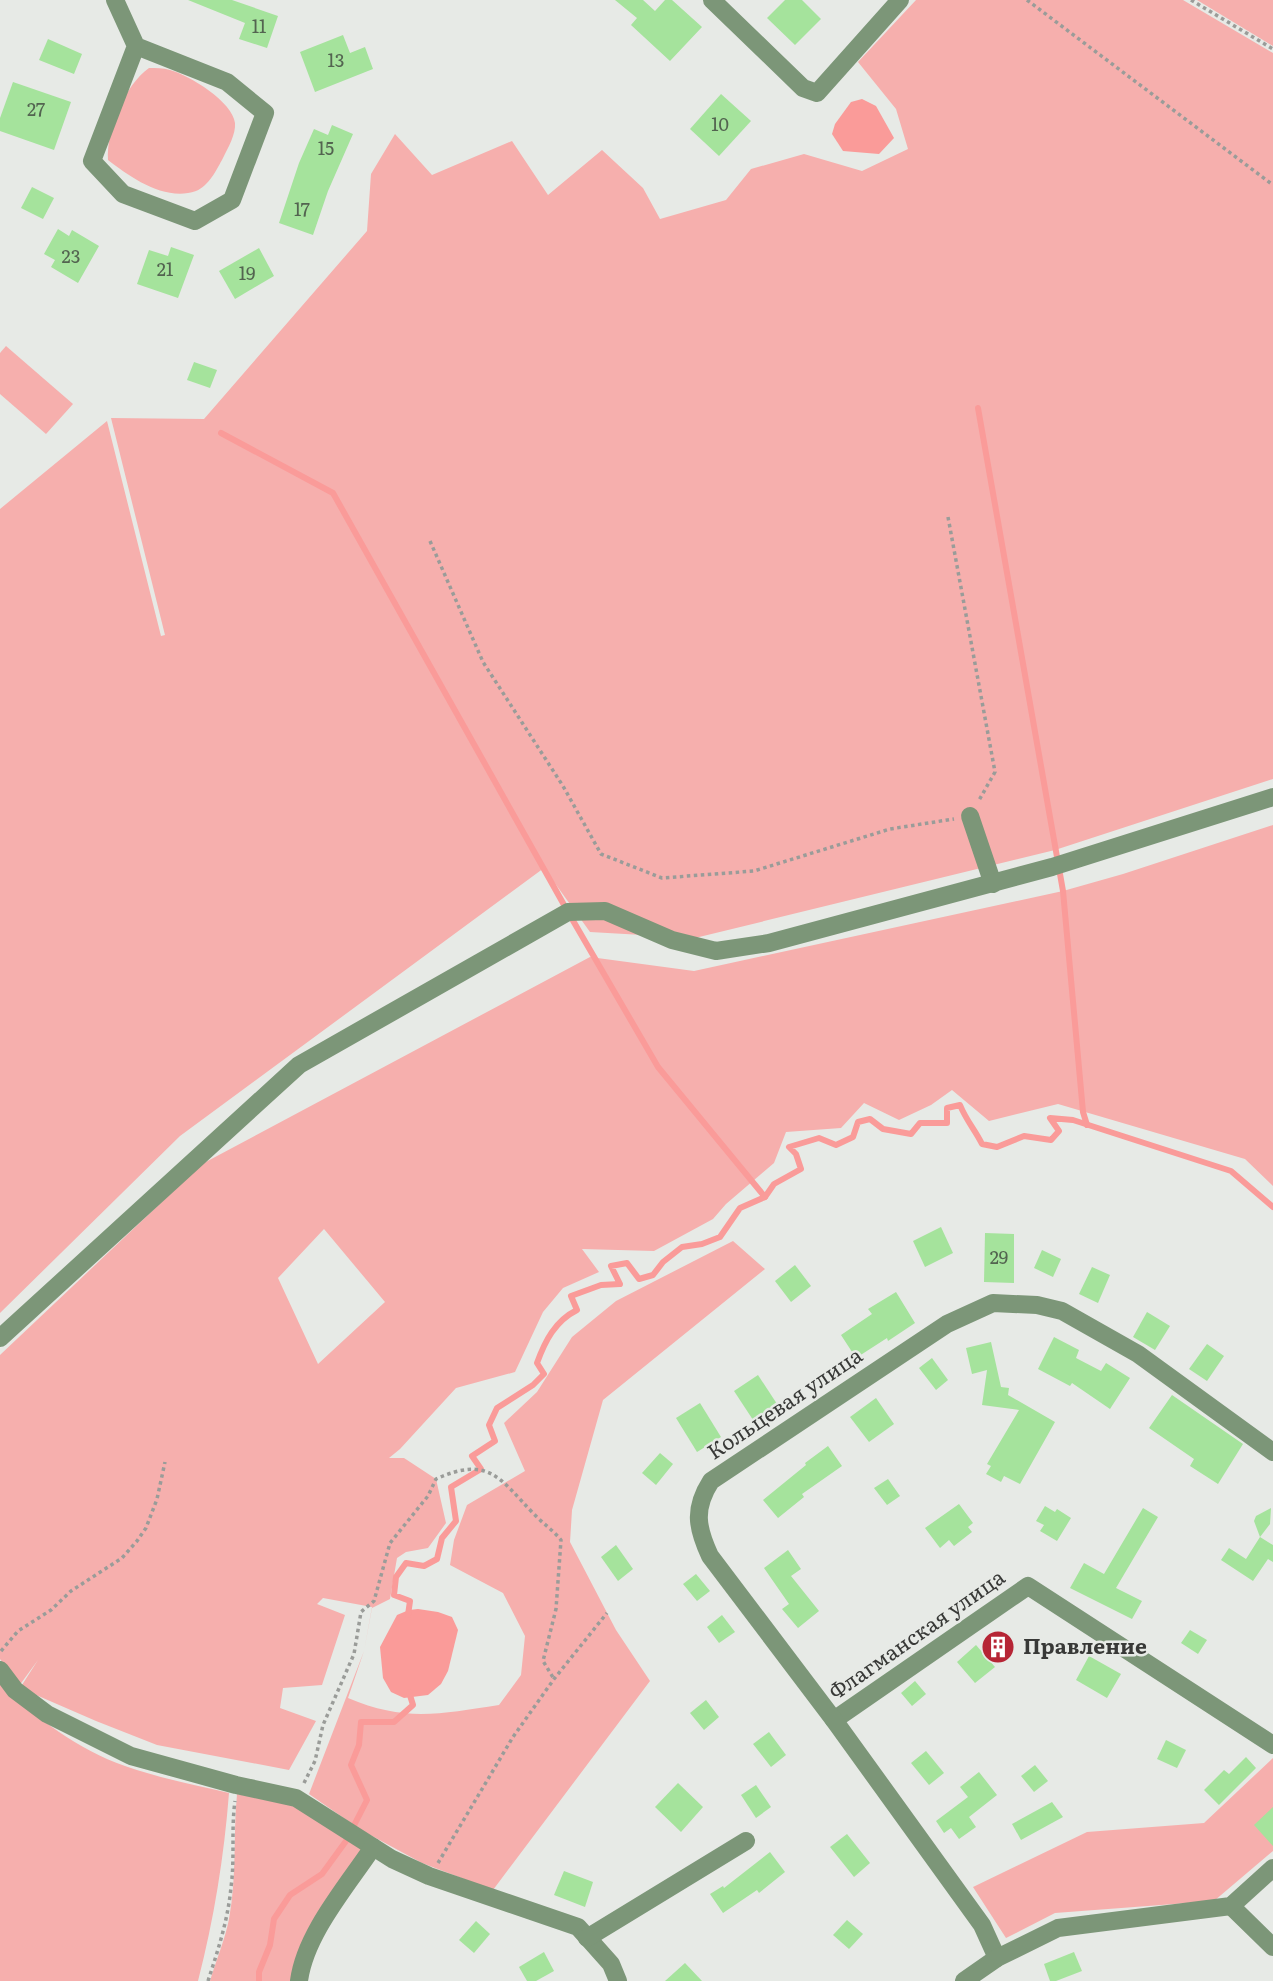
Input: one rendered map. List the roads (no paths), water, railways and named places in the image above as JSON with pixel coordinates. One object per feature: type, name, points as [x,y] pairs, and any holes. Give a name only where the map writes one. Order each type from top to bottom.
[{"type":"street","points":[[116,0],[136,46],[92,160],[123,194],[195,221],[232,200],[264,113],[227,82],[136,46]]},
{"type":"street","points":[[712,0],[803,88],[817,93],[900,0]]},
{"type":"street","points":[[0,1338],[299,1065],[568,912],[605,911],[672,940],[716,951],[769,943],[993,884],[1273,797]]},
{"type":"street","points":[[970,816],[993,884]]},
{"type":"street","name":"Кольцевая улица","points":[[997,1958],[982,1925],[834,1720],[710,1556],[700,1535],[698,1514],[702,1495],[710,1481],[947,1324],[993,1303],[1037,1305],[1062,1311],[1138,1353],[1273,1452]]},
{"type":"street","name":"Флагманская улица","points":[[834,1720],[1028,1586],[1273,1745]]},
{"type":"street","points":[[0,1670],[16,1690],[47,1714],[131,1756],[296,1798],[373,1847],[429,1876],[578,1927],[611,1964],[618,1981]]},
{"type":"street","points":[[587,1938],[746,1841]]},
{"type":"street","points":[[299,1981],[301,1965],[314,1934],[373,1847]]},
{"type":"street","points":[[964,1981],[997,1958],[1058,1928],[1230,1906],[1273,1868]]},
{"type":"street","points":[[1230,1906],[1273,1947]]},
{"type":"waterway","points":[[978,408],[1063,891],[1083,1112],[1087,1125]]},
{"type":"waterway","points":[[221,433],[333,493],[658,1067],[765,1197]]},
{"type":"waterway","points":[[408,1615],[410,1601],[394,1595],[396,1577],[406,1563],[424,1566],[437,1559],[442,1538],[456,1521],[451,1487],[481,1469],[472,1456],[495,1441],[489,1425],[497,1408],[533,1385],[544,1374],[537,1363],[547,1339],[563,1320],[577,1310],[571,1296],[601,1285],[620,1284],[611,1266],[627,1263],[639,1279],[653,1275],[663,1262],[682,1247],[702,1244],[720,1237],[740,1208],[765,1197],[774,1184],[801,1169],[796,1154],[789,1147],[819,1138],[836,1145],[853,1137],[858,1122],[870,1119],[883,1129],[911,1134],[920,1123],[947,1123],[947,1108],[960,1105],[982,1144],[997,1147],[1024,1136],[1051,1140],[1059,1131],[1050,1118],[1073,1120],[1231,1171],[1273,1207]]},
{"type":"waterway","points":[[259,1981],[259,1972],[270,1945],[274,1919],[290,1895],[322,1874],[346,1841],[367,1800],[351,1765],[359,1745],[361,1722],[394,1722],[413,1705],[409,1692]]},
{"type":"place","name":"Правление","points":[[998,1647]]}]
